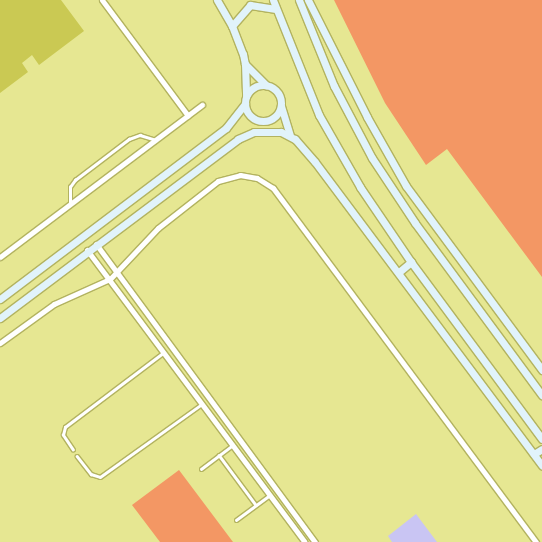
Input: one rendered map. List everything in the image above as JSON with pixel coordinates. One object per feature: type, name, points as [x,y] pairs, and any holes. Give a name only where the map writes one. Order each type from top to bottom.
[{"type":"street","points":[[102,0],[188,116]]},
{"type":"street","points":[[217,0],[232,26],[245,64],[245,104],[249,116],[263,122],[275,117],[281,106]]},
{"type":"street","points":[[273,0],[303,79],[328,133],[360,187],[411,262],[542,439]]},
{"type":"street","points":[[299,0],[343,106],[378,169],[415,223],[542,395]]},
{"type":"street","points":[[308,0],[367,117],[406,186],[542,370]]},
{"type":"street","points":[[232,26],[250,5],[276,9]]},
{"type":"street","points":[[245,64],[266,85],[276,91],[290,135],[316,162],[542,465]]},
{"type":"street","points":[[246,96],[254,87],[266,85]]},
{"type":"street","points":[[0,299],[226,128],[245,104]]},
{"type":"street","points":[[0,257],[202,105]]},
{"type":"street","points":[[263,122],[263,130]]},
{"type":"street","points":[[0,318],[87,250],[238,139],[263,130],[290,135]]},
{"type":"street","points":[[0,343],[54,304],[118,274],[158,228],[218,181],[240,175],[257,178],[268,184],[536,542]]},
{"type":"street","points":[[96,244],[316,542]]},
{"type":"street","points":[[87,250],[165,352],[303,541]]},
{"type":"street","points":[[399,272],[411,262]]},
{"type":"street","points":[[534,454],[542,449]]},
{"type":"lane","points":[[70,205],[70,187],[77,178],[133,137],[140,136],[156,140]]},
{"type":"lane","points":[[72,450],[63,435],[66,426],[165,352]]},
{"type":"lane","points":[[77,456],[91,474],[100,477],[202,403]]},
{"type":"lane","points":[[201,469],[233,445]]},
{"type":"lane","points":[[219,455],[256,505]]},
{"type":"lane","points":[[236,520],[270,495]]},
{"type":"shaded area","points":[[0,0],[61,0],[84,31],[39,65],[32,55],[22,63],[28,72],[0,93]]},
{"type":"shaded area","points":[[334,0],[542,0],[542,277],[447,149],[426,165],[385,103]]},
{"type":"shaded area","points":[[179,470],[233,542],[160,542],[132,505]]},
{"type":"building","points":[[416,514],[437,542],[392,542],[388,536]]}]
